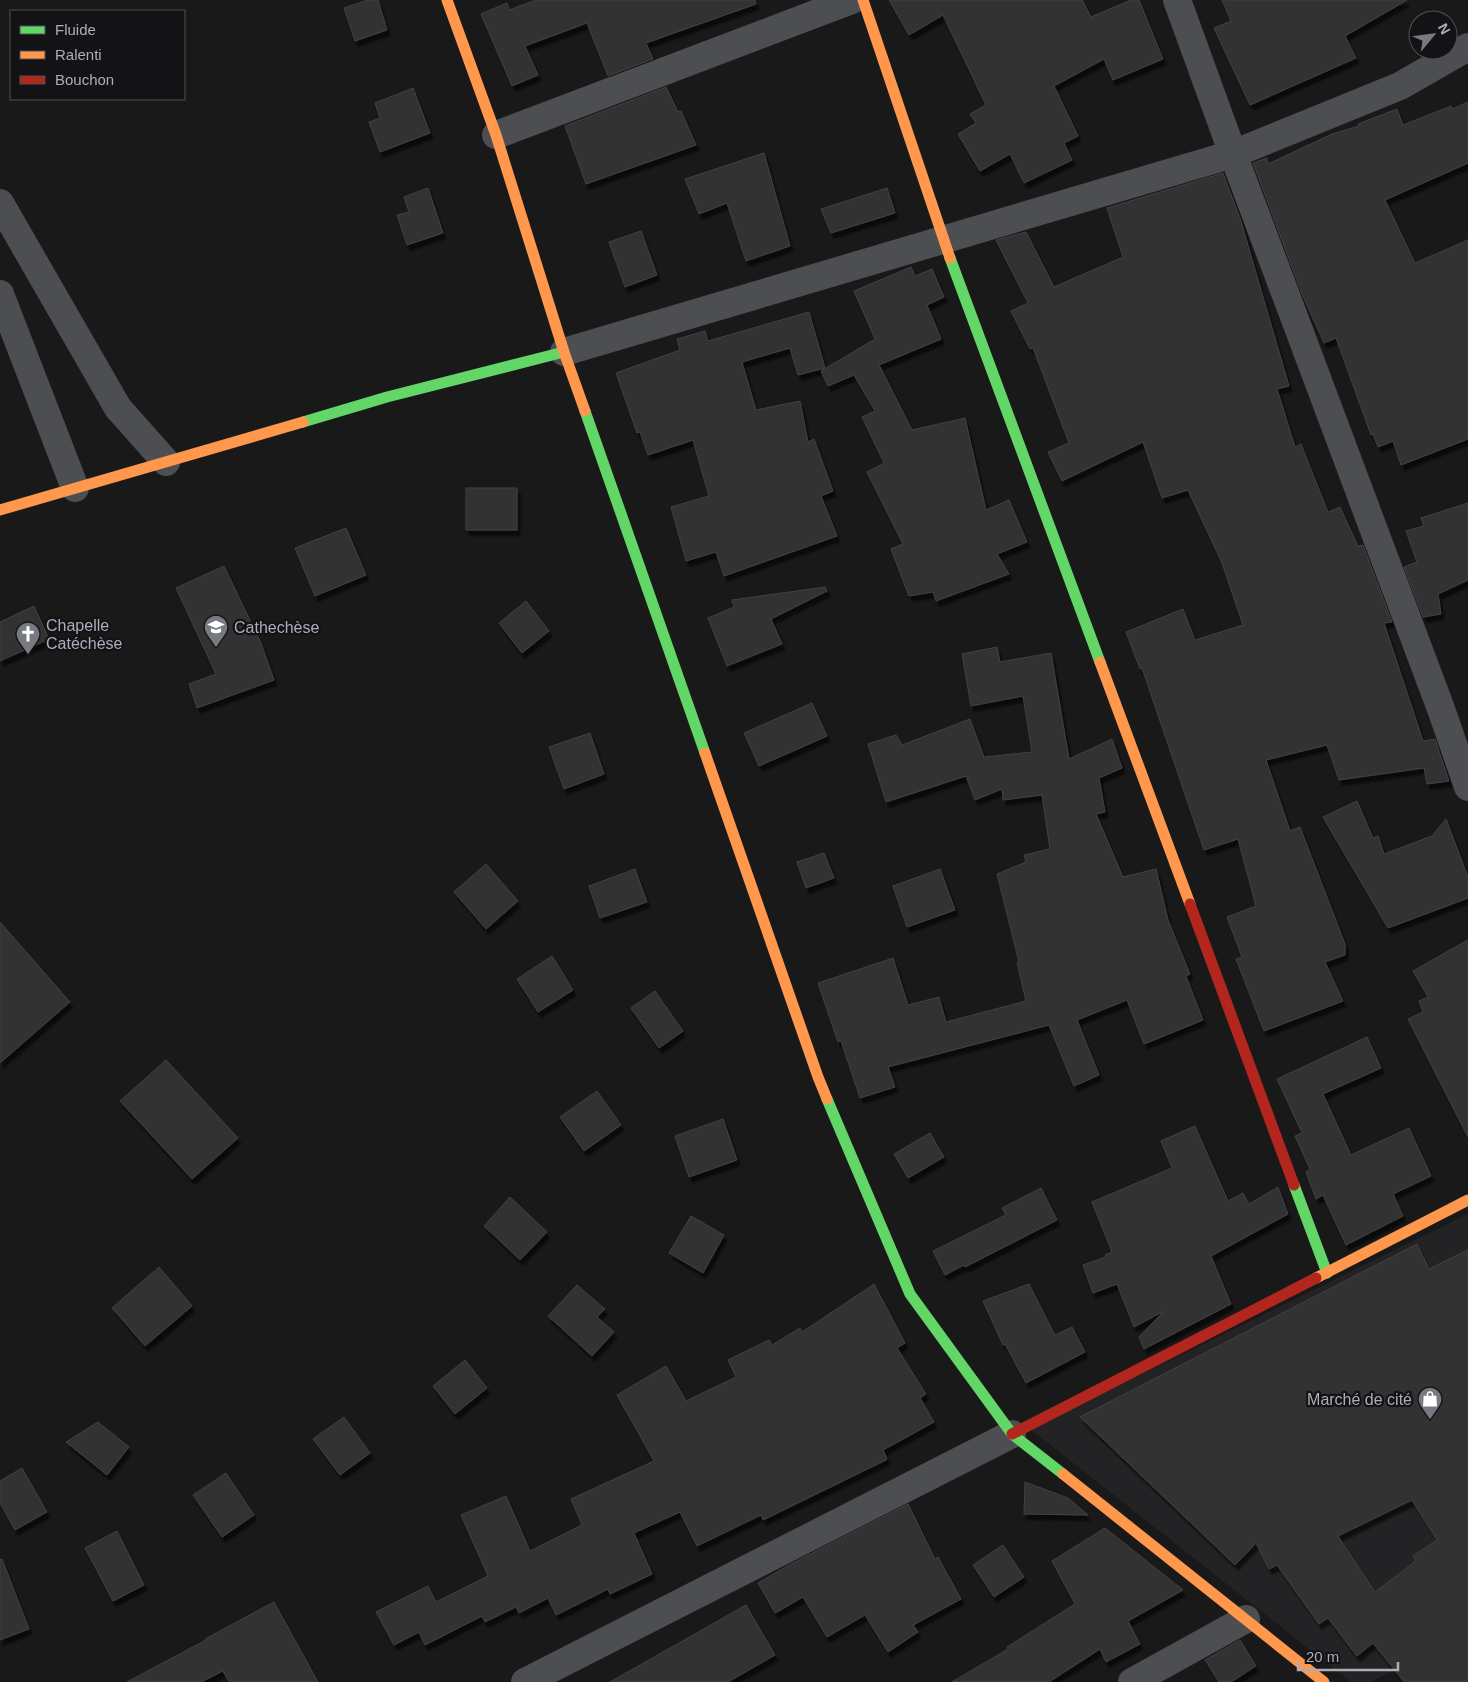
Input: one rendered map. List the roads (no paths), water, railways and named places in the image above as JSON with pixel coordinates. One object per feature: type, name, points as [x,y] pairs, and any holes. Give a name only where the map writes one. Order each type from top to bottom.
[{"type":"street","points":[[447,0],[496,135],[564,352],[818,1077],[910,1294],[1012,1434],[1324,1682]]},
{"type":"street","points":[[496,135],[852,0]]},
{"type":"street","points":[[863,0],[943,240],[1327,1273]]},
{"type":"street","points":[[1177,0],[1441,709],[1468,787]]},
{"type":"street","points":[[0,510],[387,397],[564,352],[1233,154],[1400,86],[1468,47]]},
{"type":"street","points":[[0,203],[118,408],[166,462]]},
{"type":"street","points":[[0,294],[75,488]]},
{"type":"street","points":[[525,1682],[1468,1200]]},
{"type":"street","points":[[1132,1682],[1246,1619]]},
{"type":"place","name":"Cathechèse","points":[[216,648]]},
{"type":"place","name":"Chapelle Catéchèse","points":[[28,655]]},
{"type":"place","name":"Marché de cité","points":[[1430,1420]]}]
